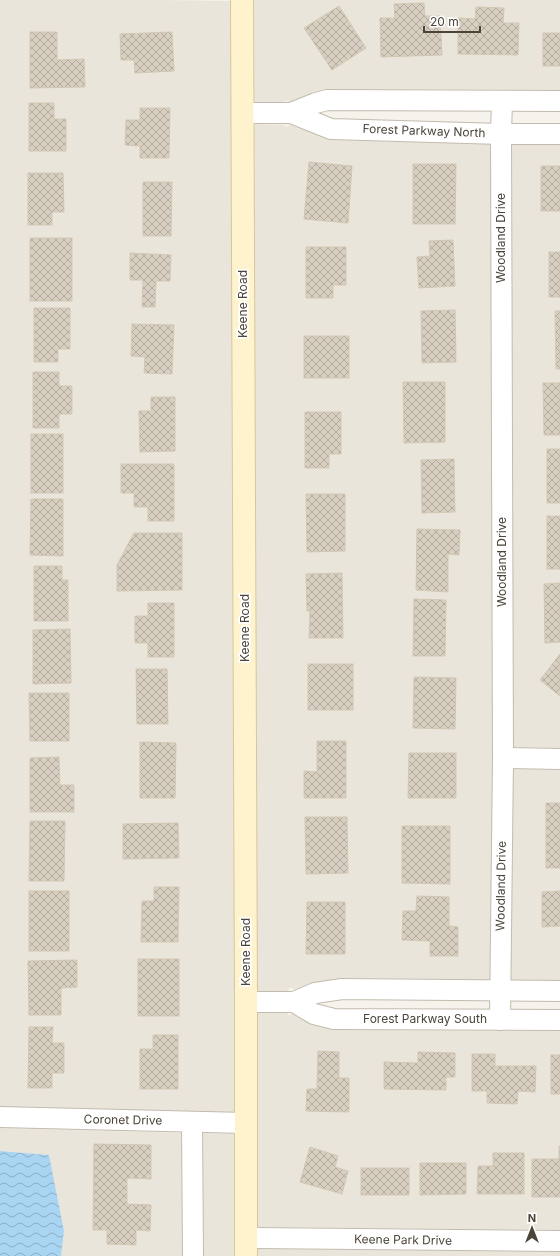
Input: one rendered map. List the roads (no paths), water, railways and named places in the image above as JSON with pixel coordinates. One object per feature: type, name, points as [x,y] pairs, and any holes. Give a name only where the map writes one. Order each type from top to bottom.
[{"type":"main road","name":"Keene Road","points":[[242,0],[246,1247]]},
{"type":"street","name":"Forest Parkway North","points":[[243,113],[291,113],[327,100],[560,101]]},
{"type":"street","name":"Woodland Drive","points":[[500,1020],[503,758],[502,101]]},
{"type":"street","name":"Forest Parkway North","points":[[291,113],[331,130],[560,134]]},
{"type":"street","points":[[503,758],[560,759]]},
{"type":"street","points":[[246,1002],[294,1002],[315,994],[342,989],[560,992]]},
{"type":"street","name":"Forest Parkway South","points":[[294,1002],[314,1014],[334,1019],[560,1020]]},
{"type":"street","name":"Coronet Drive","points":[[0,1117],[246,1123]]},
{"type":"street","points":[[192,1122],[193,1256]]},
{"type":"street","name":"Keene Park Drive","points":[[246,1247],[560,1241]]},
{"type":"water","points":[[0,1151],[49,1155],[64,1231],[61,1256],[0,1256]]}]
